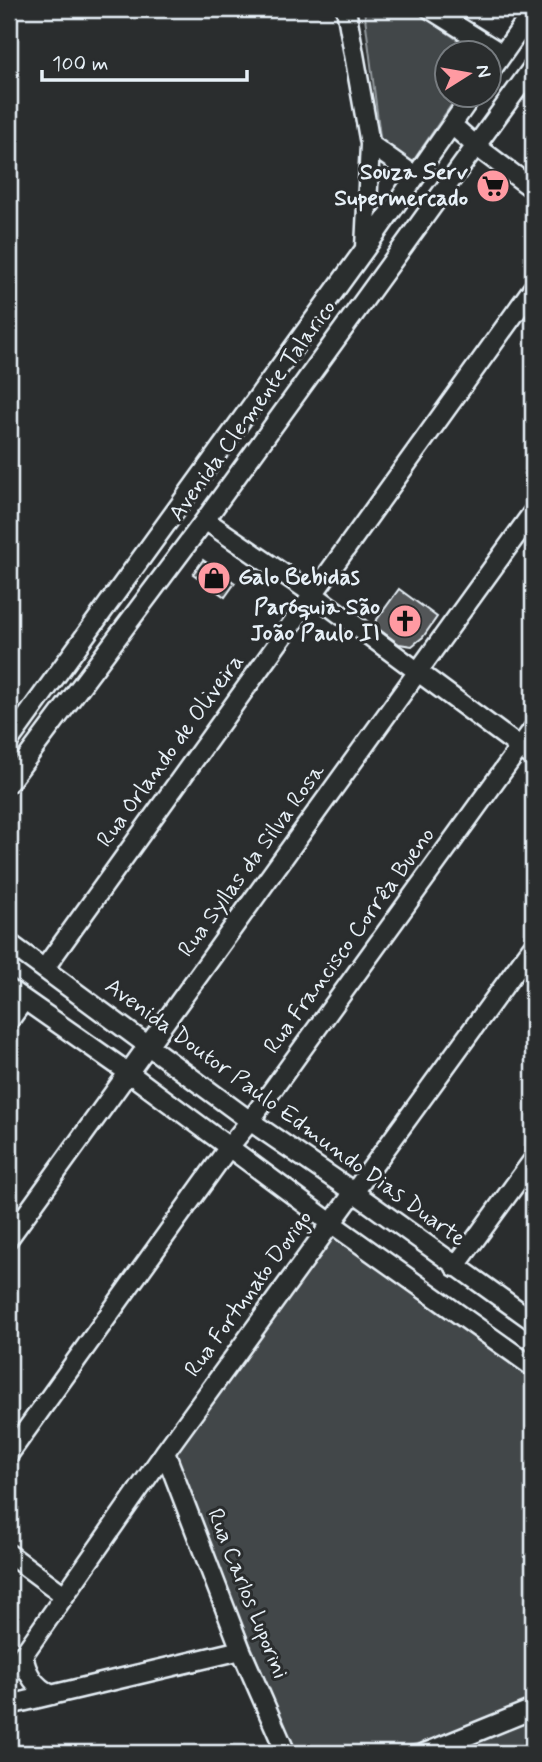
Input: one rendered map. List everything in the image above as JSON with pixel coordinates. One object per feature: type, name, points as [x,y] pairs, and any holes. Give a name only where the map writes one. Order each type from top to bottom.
[{"type":"street","points":[[346,9],[370,144],[365,249]]},
{"type":"street","points":[[430,9],[476,38]]},
{"type":"street","points":[[504,51],[533,11]]},
{"type":"street","name":"Avenida Clemente Talarico","points":[[9,782],[205,520],[533,67]]},
{"type":"street","name":"Avenida Clemente Talarico","points":[[9,741],[365,249],[464,108]]},
{"type":"street","points":[[452,125],[533,189]]},
{"type":"street","points":[[370,144],[415,176]]},
{"type":"street","name":"Rua Orlando de Oliveira","points":[[44,969],[533,288]]},
{"type":"street","name":"Rua Syllas da Silva Rosa","points":[[9,1238],[533,512]]},
{"type":"street","points":[[205,520],[313,594],[527,752]]},
{"type":"street","name":"Rua Francisco Corrêa Bueno","points":[[9,1454],[229,1147],[527,752],[533,729]]},
{"type":"street","name":"Avenida Doutor Paulo Edmundo Dias Duarte","points":[[9,943],[250,1121],[533,1321]]},
{"type":"street","name":"Rua Fortunato Dovigo","points":[[9,1675],[165,1452],[533,946]]},
{"type":"street","points":[[9,989],[533,1367]]},
{"type":"street","points":[[9,1021],[24,1000]]},
{"type":"street","points":[[456,1267],[533,1160]]},
{"type":"street","name":"Rua Carlos Luporini","points":[[165,1452],[242,1650],[286,1753]]},
{"type":"street","points":[[9,1554],[64,1595]]},
{"type":"street","points":[[9,1705],[242,1650]]},
{"type":"street","points":[[23,1654],[24,1665],[35,1684],[52,1695]]},
{"type":"street","points":[[425,1753],[533,1709]]},
{"type":"shaded area","points":[[364,9],[413,9],[455,38],[434,38],[434,108],[449,108],[411,164],[381,144]]},
{"type":"shaded area","points":[[335,1233],[533,1374],[533,1705],[450,1735],[383,1753],[296,1753],[177,1471],[176,1451]]},
{"type":"shaded area","points":[[533,1713],[533,1753],[433,1753]]},
{"type":"building","name":"Galo Bebidas","points":[[203,560],[235,583],[225,597],[193,574]]},
{"type":"building","name":"Paróquia São João Paulo II","points":[[399,589],[437,617],[423,637],[412,646],[399,644],[373,625]]},
{"type":"place","name":"Souza Serv Supermercado","points":[[493,186]]},
{"type":"place","name":"Galo Bebidas","points":[[214,578]]},
{"type":"place","name":"Paróquia São João Paulo II","points":[[405,621]]}]
